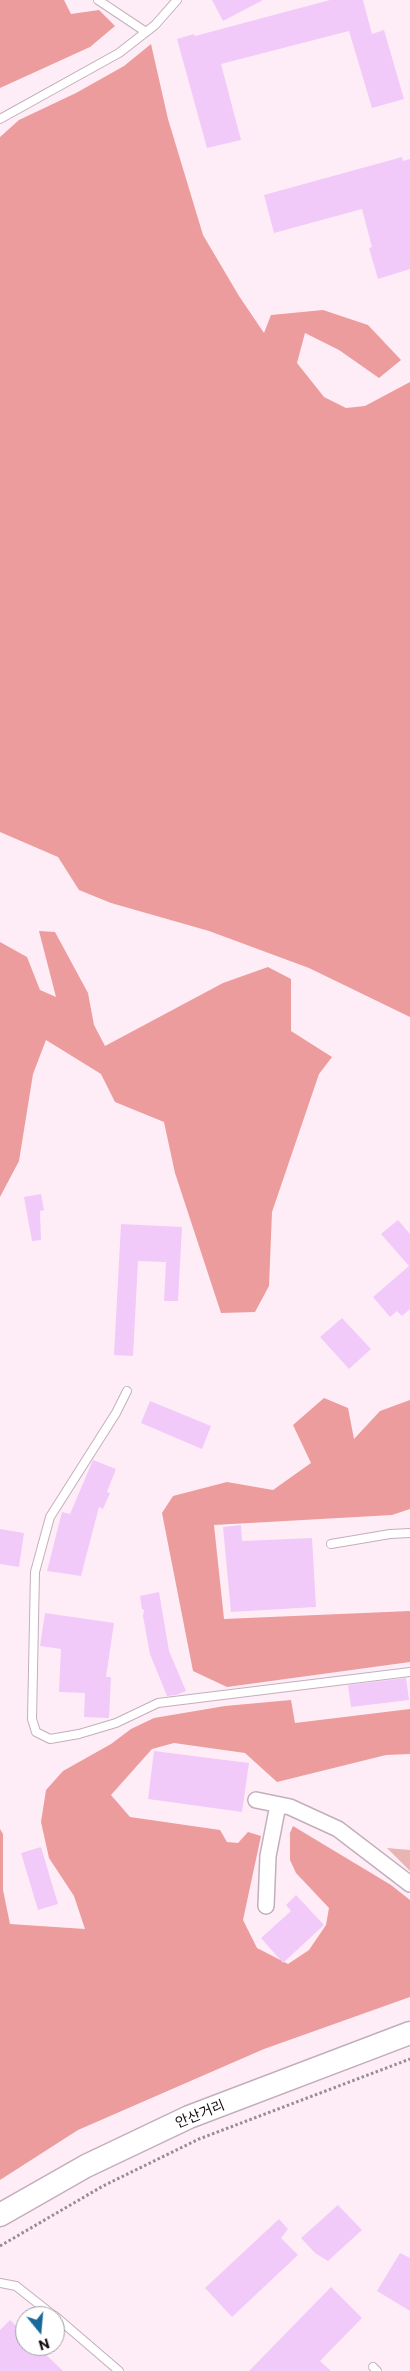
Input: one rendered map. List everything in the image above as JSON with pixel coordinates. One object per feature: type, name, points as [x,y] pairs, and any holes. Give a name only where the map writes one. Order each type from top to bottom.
[{"type":"main road","name":"안산거리","points":[[0,2215],[86,2166],[189,2118],[410,2033]]},
{"type":"street","points":[[256,1800],[290,1807],[338,1829],[410,1884]]},
{"type":"street","points":[[266,1906],[268,1856],[278,1804]]},
{"type":"lane","points":[[98,0],[146,32]]},
{"type":"lane","points":[[0,118],[119,52],[146,32],[178,0]]},
{"type":"lane","points":[[127,1391],[116,1413],[50,1516],[35,1572],[32,1719],[36,1732],[50,1739],[79,1734],[116,1723],[158,1703],[410,1672]]},
{"type":"lane","points":[[331,1544],[390,1534],[410,1533]]},
{"type":"lane","points":[[0,2283],[16,2286],[42,2306]]},
{"type":"lane","points":[[65,2325],[119,2371]]},
{"type":"path","points":[[0,2246],[103,2186],[199,2139],[410,2060]]},
{"type":"shaded area","points":[[0,0],[64,0],[71,14],[99,10],[115,26],[90,47],[0,88]]},
{"type":"shaded area","points":[[151,44],[168,119],[203,235],[239,296],[264,333],[271,315],[323,310],[368,325],[401,360],[379,378],[339,350],[305,333],[297,363],[324,397],[346,408],[365,406],[410,382],[410,1017],[309,968],[209,931],[111,903],[79,890],[58,857],[0,832],[0,137],[19,120],[76,93],[124,66]]},
{"type":"shaded area","points":[[39,931],[55,932],[88,993],[94,1025],[105,1046],[223,983],[268,967],[291,979],[291,1031],[332,1057],[319,1074],[272,1212],[269,1286],[255,1312],[221,1313],[175,1173],[164,1122],[115,1102],[101,1074],[46,1040],[33,1074],[19,1161],[0,1197],[0,942],[27,957],[40,990],[56,997]]},
{"type":"shaded area","points":[[324,1398],[348,1408],[354,1439],[380,1411],[410,1400],[410,1509],[392,1515],[214,1525],[224,1619],[410,1611],[410,1662],[227,1687],[193,1671],[162,1513],[173,1496],[227,1482],[273,1490],[311,1463],[293,1425]]},
{"type":"shaded area","points":[[291,1700],[295,1723],[410,1709],[410,1754],[386,1755],[277,1782],[245,1753],[174,1743],[152,1749],[111,1795],[130,1817],[220,1830],[227,1842],[238,1843],[248,1832],[261,1836],[243,1920],[257,1948],[288,1964],[309,1950],[326,1925],[329,1908],[296,1873],[290,1860],[290,1833],[293,1826],[391,1885],[410,1900],[410,1997],[264,2049],[78,2130],[0,2180],[0,1829],[3,1834],[3,1890],[10,1924],[85,1929],[74,1896],[49,1858],[41,1822],[46,1790],[63,1771],[111,1744],[131,1729],[154,1718],[225,1706]]},
{"type":"shaded area","points":[[387,1848],[410,1850],[410,1871]]},
{"type":"building","points":[[212,0],[263,0],[223,21]]},
{"type":"building","points":[[330,0],[363,0],[372,34],[384,30],[404,99],[372,108],[349,31],[221,64],[241,140],[207,148],[177,39],[194,34],[195,36]]},
{"type":"building","points":[[402,157],[403,161],[410,159],[410,269],[378,279],[369,248],[372,247],[362,209],[274,233],[264,195]]},
{"type":"building","points":[[41,1194],[44,1210],[40,1211],[41,1240],[32,1241],[24,1197]]},
{"type":"building","points":[[398,1220],[410,1234],[410,1309],[402,1316],[397,1311],[390,1317],[373,1297],[409,1266],[381,1234]]},
{"type":"building","points":[[121,1224],[182,1227],[178,1301],[164,1301],[166,1262],[138,1261],[133,1356],[114,1355]]},
{"type":"building","points":[[342,1318],[371,1349],[349,1369],[320,1337]]},
{"type":"building","points":[[150,1401],[211,1426],[202,1449],[141,1423]]},
{"type":"building","points":[[93,1460],[116,1469],[107,1492],[110,1493],[103,1509],[99,1507],[81,1576],[47,1571],[62,1512],[70,1514]]},
{"type":"building","points":[[241,1525],[242,1541],[312,1538],[316,1607],[231,1612],[223,1527]]},
{"type":"building","points":[[0,1529],[24,1533],[19,1567],[0,1564]]},
{"type":"building","points":[[159,1592],[169,1651],[186,1691],[176,1695],[167,1696],[150,1654],[143,1616],[144,1610],[142,1609],[140,1596]]},
{"type":"building","points":[[45,1613],[114,1623],[106,1677],[111,1677],[109,1718],[84,1717],[85,1693],[59,1692],[61,1649],[40,1646]]},
{"type":"building","points":[[406,1678],[409,1700],[351,1707],[348,1685]]},
{"type":"building","points":[[154,1751],[249,1763],[242,1812],[148,1799]]},
{"type":"building","points":[[41,1847],[58,1904],[38,1910],[21,1853]]},
{"type":"building","points":[[296,1895],[324,1925],[283,1963],[261,1938],[291,1911],[286,1905]]},
{"type":"building","points":[[338,2205],[362,2230],[328,2261],[315,2253],[301,2238]]},
{"type":"building","points":[[279,2219],[288,2229],[281,2238],[298,2255],[232,2317],[205,2288]]},
{"type":"building","points":[[400,2253],[410,2258],[410,2311],[377,2291]]},
{"type":"building","points":[[331,2287],[362,2318],[320,2361],[331,2371],[249,2371]]},
{"type":"building","points":[[10,2320],[15,2325],[15,2356],[47,2356],[63,2371],[0,2371],[0,2330]]}]
